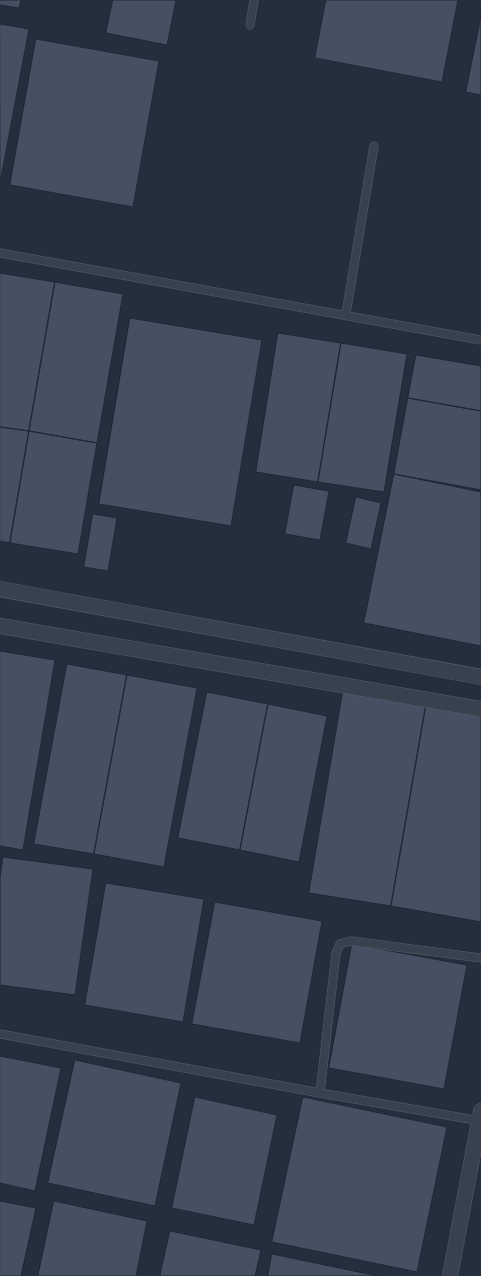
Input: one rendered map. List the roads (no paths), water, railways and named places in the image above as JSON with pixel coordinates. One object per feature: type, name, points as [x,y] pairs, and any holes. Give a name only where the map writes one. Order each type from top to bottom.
[{"type":"street","points":[[0,589],[481,677]]},
{"type":"street","points":[[0,626],[481,709]]},
{"type":"street","points":[[450,1276],[480,1117]]},
{"type":"lane","points":[[250,25],[254,0]]},
{"type":"lane","points":[[346,314],[374,146]]},
{"type":"lane","points":[[0,253],[346,314],[481,340]]},
{"type":"lane","points":[[320,1093],[336,953],[340,944],[351,941],[481,958]]},
{"type":"lane","points":[[0,1034],[320,1093],[480,1117]]}]
